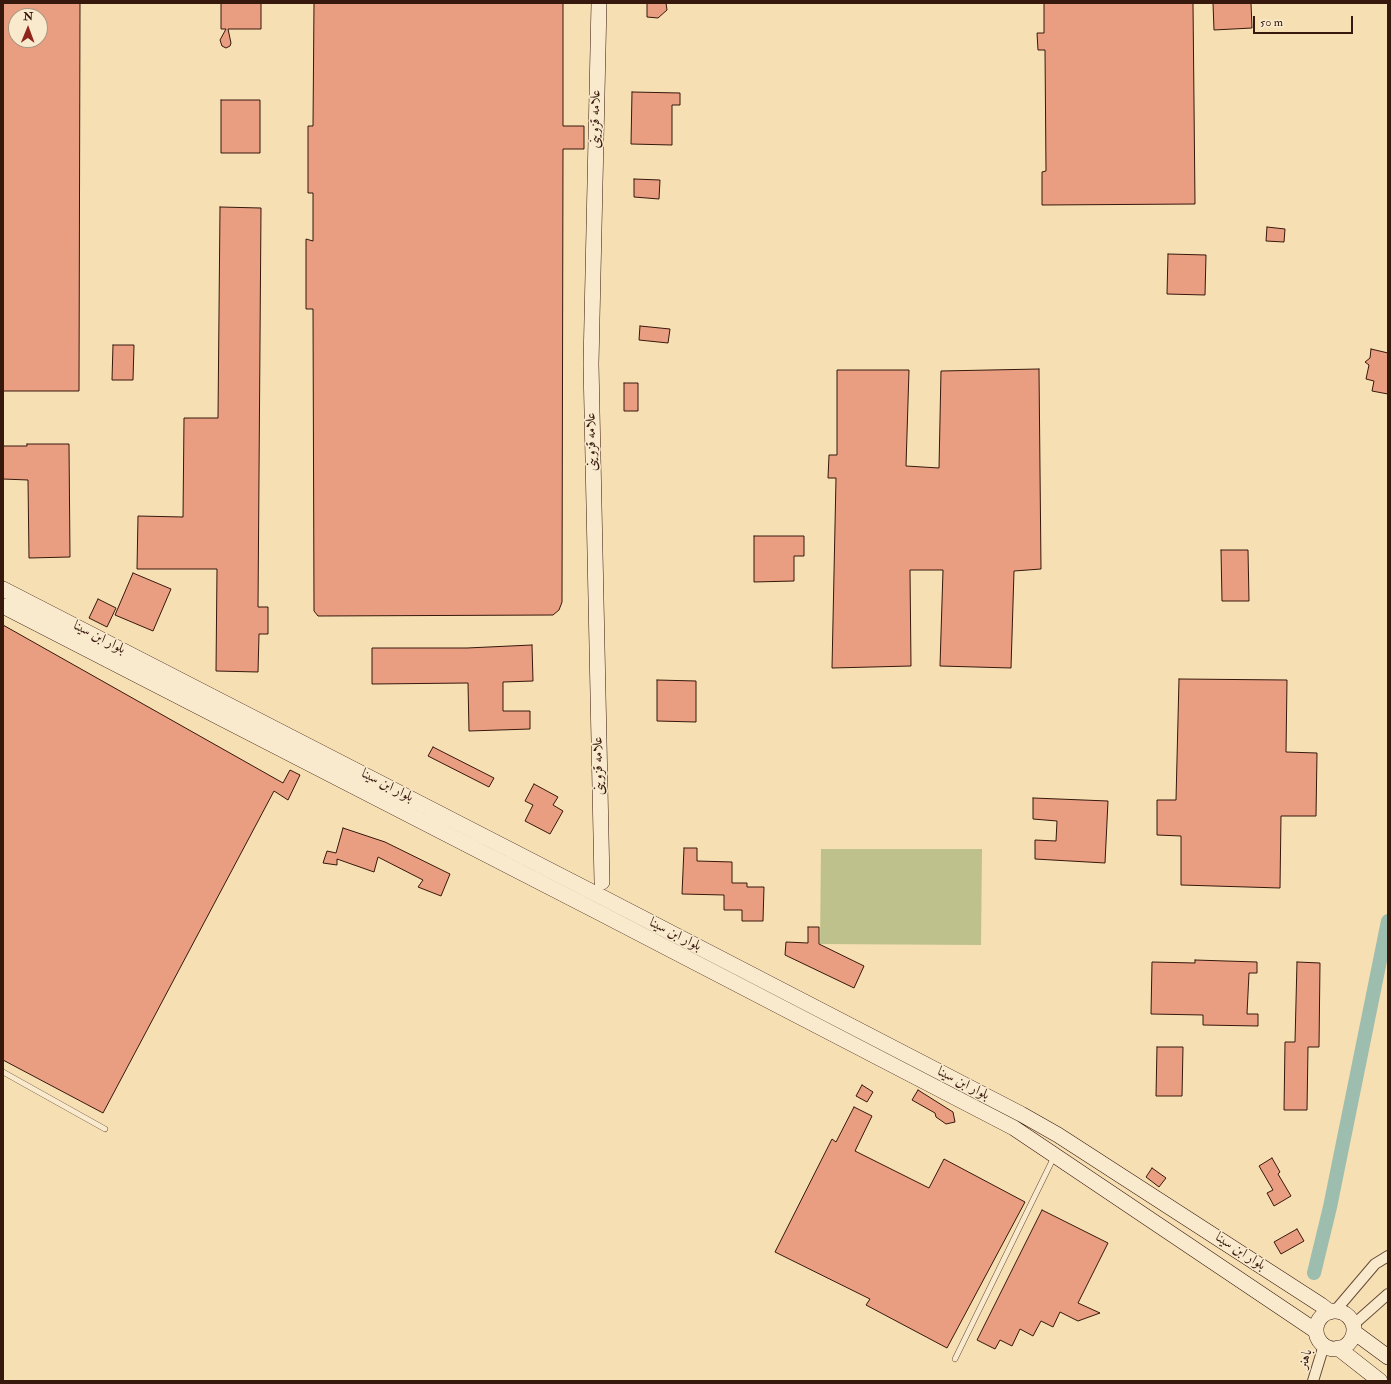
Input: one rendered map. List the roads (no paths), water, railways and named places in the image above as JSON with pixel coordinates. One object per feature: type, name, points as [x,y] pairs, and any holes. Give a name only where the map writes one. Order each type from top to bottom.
[{"type":"street","name":"علامه قزوینی","points":[[599,3],[591,364],[602,882]]},
{"type":"street","name":"بلوار ابن سینا","points":[[3,589],[588,889],[1022,1114],[1058,1135],[1332,1312]]},
{"type":"street","name":"بلوار ابن سینا","points":[[3,606],[1014,1128],[1316,1331]]},
{"type":"street","points":[[1332,1312],[1374,1264],[1388,1256]]},
{"type":"street","points":[[1331,1347],[1349,1343],[1354,1328],[1388,1294]]},
{"type":"street","points":[[1380,1381],[1331,1347],[1320,1342],[1316,1331],[1320,1319],[1324,1315],[1332,1312],[1342,1312],[1347,1315],[1354,1328],[1388,1357]]},
{"type":"street","name":"باهنر","points":[[1313,1381],[1331,1347]]},
{"type":"lane","points":[[3,1072],[105,1129]]},
{"type":"lane","points":[[955,1359],[1055,1155]]},
{"type":"waterway","points":[[1314,1273],[1330,1207],[1388,921]]}]
